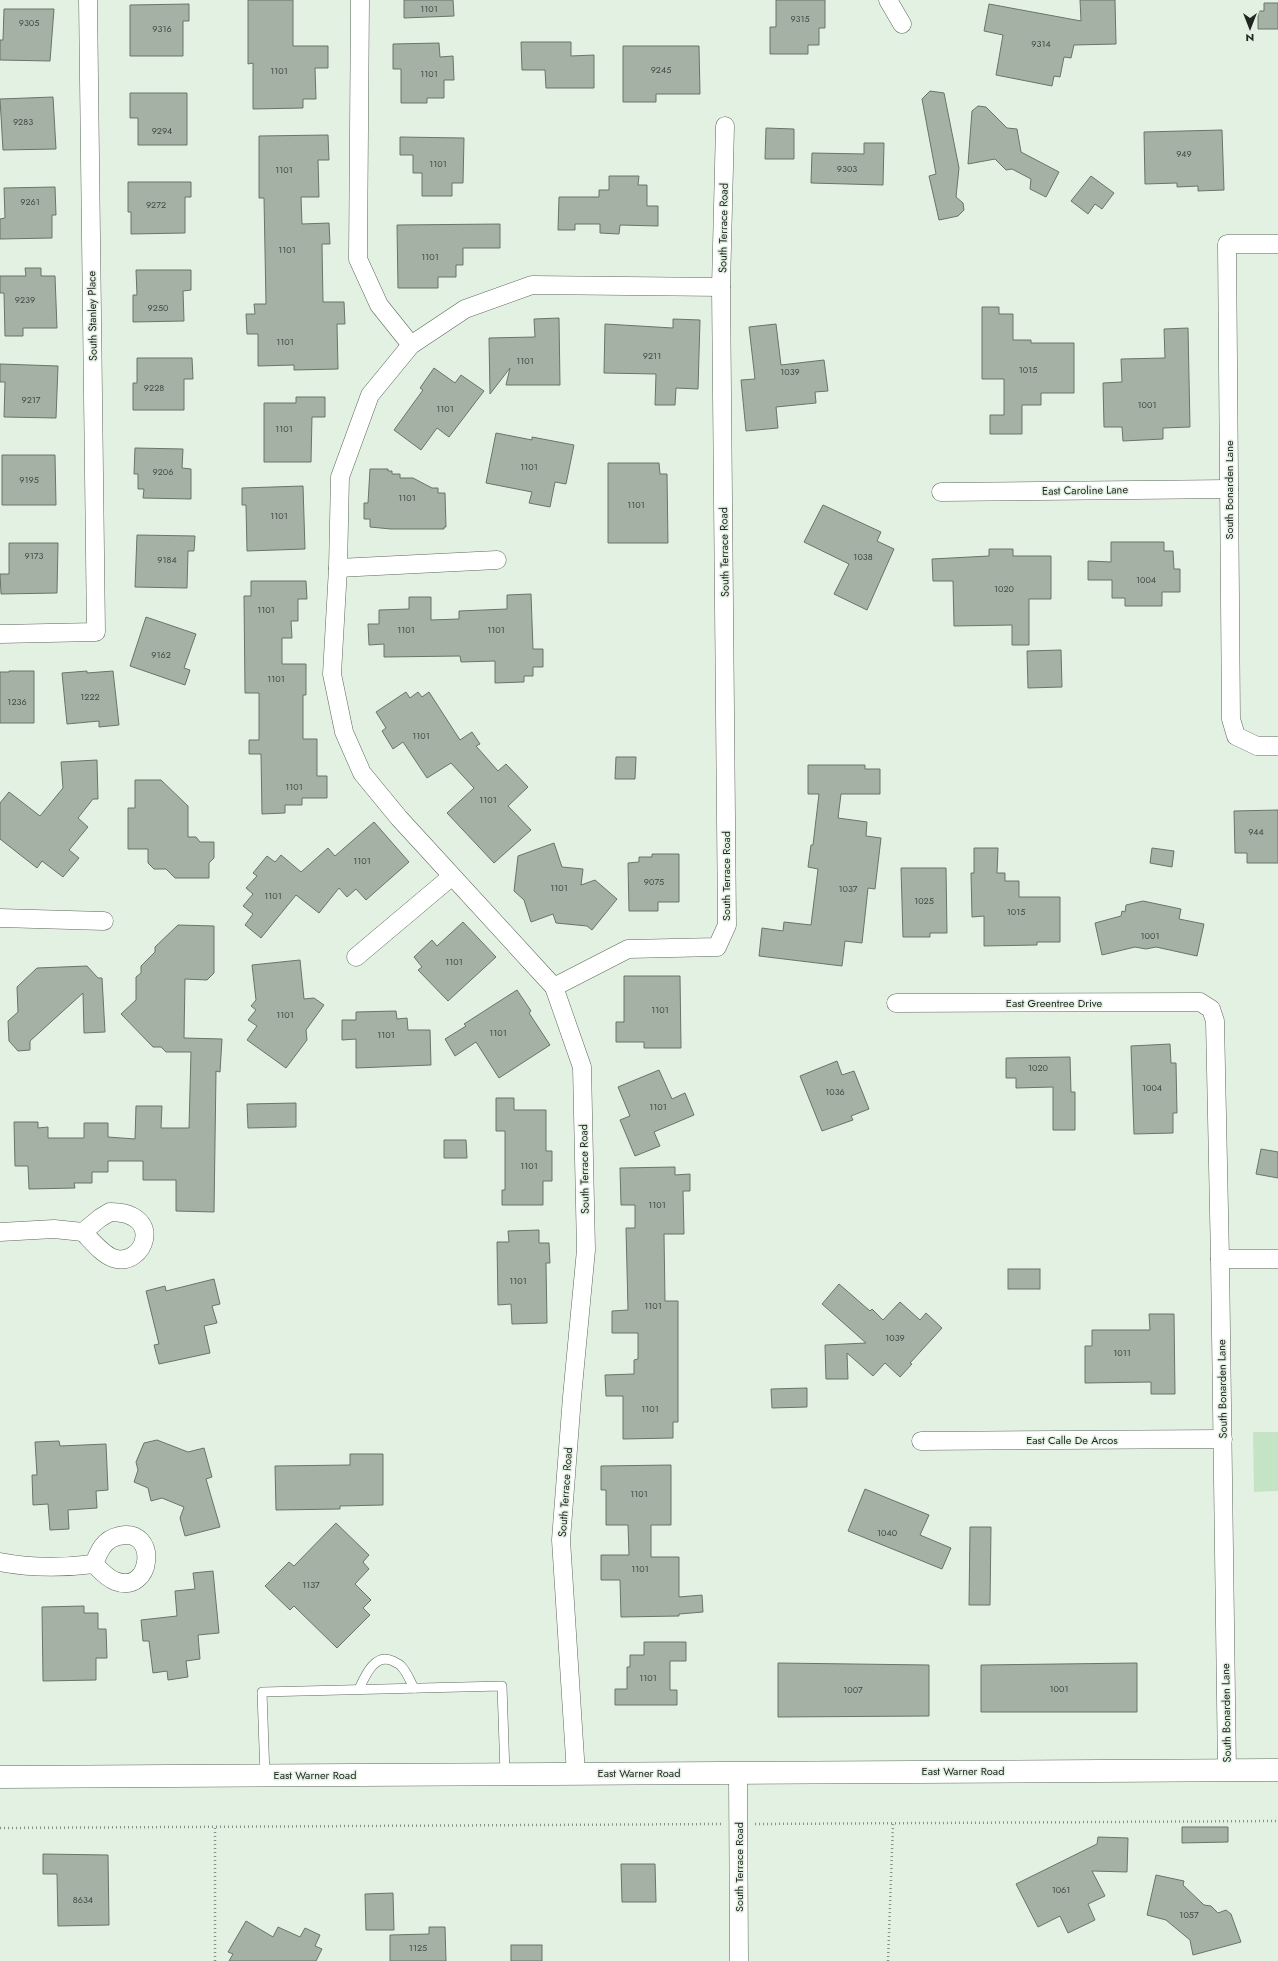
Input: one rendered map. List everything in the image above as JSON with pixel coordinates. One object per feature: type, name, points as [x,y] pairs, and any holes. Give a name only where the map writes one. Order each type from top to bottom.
[{"type":"main road","name":"East Warner Road","points":[[0,1777],[1278,1770]]},
{"type":"street","name":"South Stanley Place","points":[[0,634],[96,632],[88,0]]},
{"type":"street","points":[[360,0],[358,259],[379,305],[411,345]]},
{"type":"street","points":[[888,0],[902,24]]},
{"type":"street","name":"South Terrace Road","points":[[576,1774],[561,1540],[572,1396],[586,1250],[582,1067],[554,987],[628,949],[717,947],[727,925],[721,287],[725,126]]},
{"type":"street","name":"South Bonarden Lane","points":[[1278,244],[1227,244],[1231,719],[1236,736],[1257,746],[1278,746]]},
{"type":"street","points":[[554,987],[398,818],[362,772],[344,732],[332,674],[338,568],[340,477],[370,395],[411,345],[465,309],[532,285],[721,287]]},
{"type":"street","name":"East Caroline Lane","points":[[941,492],[1229,489]]},
{"type":"street","points":[[338,568],[497,560]]},
{"type":"street","points":[[356,957],[451,877]]},
{"type":"street","points":[[0,918],[104,921]]},
{"type":"street","name":"East Greentree Drive","points":[[896,1003],[1200,1002],[1211,1009]]},
{"type":"street","name":"South Bonarden Lane","points":[[1211,1009],[1215,1021],[1223,1439],[1227,1770]]},
{"type":"street","points":[[0,1232],[54,1229],[83,1232]]},
{"type":"street","points":[[1220,1259],[1278,1259]]},
{"type":"street","name":"East Calle De Arcos","points":[[921,1441],[1223,1439]]},
{"type":"street","points":[[0,1562],[19,1566],[65,1567],[94,1564]]},
{"type":"street","name":"South Terrace Road","points":[[738,1773],[739,1961]]},
{"type":"lane","points":[[359,1690],[366,1674],[379,1660],[390,1660],[401,1665],[414,1688]]},
{"type":"lane","points":[[265,1776],[262,1692],[502,1686],[505,1774]]},
{"type":"path","points":[[0,1828],[1278,1820]]},
{"type":"path","points":[[888,1961],[893,1823]]},
{"type":"path","points":[[215,1827],[215,1961]]},
{"type":"green space","points":[[1253,1432],[1278,1432],[1278,1491],[1254,1492]]},
{"type":"building","points":[[248,0],[293,0],[293,46],[328,46],[328,68],[315,68],[316,99],[303,99],[303,108],[253,109],[253,63],[248,64]]},
{"type":"building","points":[[404,0],[453,0],[454,16],[404,18]]},
{"type":"building","points":[[776,0],[825,0],[825,28],[819,28],[819,45],[808,45],[808,54],[770,54],[770,27],[776,27]]},
{"type":"building","points":[[1080,0],[1115,0],[1116,44],[1074,45],[1071,58],[1064,57],[1060,77],[1054,76],[1052,86],[996,75],[1003,35],[984,31],[989,4],[1081,21]]},
{"type":"building","points":[[1264,3],[1278,3],[1278,29],[1258,29],[1258,11],[1264,11]]},
{"type":"building","points":[[189,4],[189,21],[183,21],[183,56],[130,56],[130,5]]},
{"type":"building","points":[[4,9],[54,9],[50,61],[0,60],[0,40],[3,40]]},
{"type":"building","points":[[521,42],[571,42],[571,56],[594,55],[594,88],[546,88],[545,70],[522,70]]},
{"type":"building","points":[[439,43],[440,57],[453,56],[454,80],[444,80],[444,98],[427,98],[427,103],[401,103],[401,69],[393,69],[393,44]]},
{"type":"building","points":[[623,46],[699,46],[700,94],[656,94],[656,102],[623,102]]},
{"type":"building","points":[[930,91],[944,93],[959,168],[956,197],[963,203],[964,210],[958,216],[939,220],[929,176],[936,174],[922,99]]},
{"type":"building","points":[[130,93],[187,93],[187,145],[138,145],[138,118],[130,118]]},
{"type":"building","points":[[53,97],[56,149],[3,150],[0,99]]},
{"type":"building","points":[[978,106],[986,107],[1007,128],[1017,129],[1021,152],[1059,172],[1046,197],[1030,189],[1031,179],[1012,169],[1006,170],[995,159],[968,164],[972,111]]},
{"type":"building","points":[[766,128],[794,129],[794,159],[765,159]]},
{"type":"building","points":[[1222,130],[1224,190],[1198,191],[1198,186],[1177,187],[1177,183],[1145,184],[1144,132]]},
{"type":"building","points":[[328,135],[329,160],[318,160],[319,197],[301,197],[302,224],[329,223],[330,244],[322,244],[323,302],[344,302],[345,324],[337,324],[338,369],[294,370],[294,365],[258,366],[258,334],[247,334],[246,314],[255,314],[254,304],[266,304],[264,198],[259,198],[259,136]]},
{"type":"building","points":[[400,137],[464,138],[463,183],[452,183],[452,196],[422,196],[422,173],[413,173],[413,155],[400,155]]},
{"type":"building","points":[[864,143],[884,143],[883,185],[811,183],[812,153],[864,154]]},
{"type":"building","points":[[609,176],[639,176],[638,185],[647,185],[647,206],[658,206],[658,226],[620,225],[619,234],[600,233],[600,224],[575,224],[575,230],[558,230],[559,197],[599,197],[599,190],[609,190]]},
{"type":"building","points":[[1091,176],[1114,193],[1102,209],[1095,204],[1088,214],[1071,201]]},
{"type":"building","points":[[128,182],[191,182],[191,197],[185,197],[185,233],[131,234],[131,212],[128,212]]},
{"type":"building","points":[[55,187],[56,215],[52,215],[52,238],[0,239],[0,219],[5,218],[4,188]]},
{"type":"building","points":[[500,224],[500,248],[463,248],[463,265],[456,265],[456,277],[438,277],[438,288],[398,288],[397,225]]},
{"type":"building","points":[[25,268],[41,268],[41,276],[55,276],[57,328],[23,328],[23,336],[5,336],[4,293],[0,293],[0,276],[26,276]]},
{"type":"building","points":[[136,270],[191,270],[191,290],[183,291],[184,321],[133,322],[133,295],[137,295]]},
{"type":"building","points":[[982,307],[999,307],[999,314],[1013,314],[1013,340],[1031,340],[1031,343],[1074,343],[1074,393],[1041,393],[1041,405],[1022,405],[1022,434],[990,434],[990,415],[1004,415],[1004,379],[982,379]]},
{"type":"building","points":[[559,318],[560,385],[506,385],[510,368],[490,394],[489,338],[535,337],[534,319]]},
{"type":"building","points":[[673,319],[700,320],[698,389],[676,388],[675,405],[655,405],[656,374],[604,373],[605,324],[673,328]]},
{"type":"building","points":[[776,324],[781,365],[824,360],[828,391],[815,392],[816,403],[776,407],[778,428],[746,431],[741,380],[755,379],[749,327]]},
{"type":"building","points":[[1188,328],[1190,427],[1163,428],[1163,439],[1123,441],[1122,427],[1104,427],[1103,383],[1122,382],[1121,359],[1165,358],[1164,329]]},
{"type":"building","points":[[137,358],[192,358],[193,379],[184,379],[184,410],[133,410],[133,383],[137,383]]},
{"type":"building","points":[[0,364],[58,366],[56,418],[4,417],[5,382],[0,382]]},
{"type":"building","points":[[434,368],[455,383],[461,375],[484,391],[449,437],[437,428],[421,450],[394,430],[423,390],[420,388]]},
{"type":"building","points":[[296,397],[325,397],[325,417],[312,417],[311,462],[264,462],[264,403],[296,403]]},
{"type":"building","points":[[496,433],[532,440],[532,437],[574,445],[566,484],[555,482],[550,507],[529,503],[532,492],[486,483]]},
{"type":"building","points":[[135,448],[183,449],[182,468],[191,469],[191,499],[143,498],[144,489],[138,489],[138,474],[134,474]]},
{"type":"building","points":[[2,455],[55,455],[56,505],[2,505]]},
{"type":"building","points":[[608,463],[659,463],[660,474],[667,474],[668,543],[608,543]]},
{"type":"building","points":[[370,469],[388,469],[388,471],[392,471],[392,474],[400,474],[400,478],[413,478],[432,488],[438,488],[438,493],[445,493],[446,527],[444,527],[444,529],[391,529],[370,527],[370,519],[364,519],[364,503],[368,503]]},
{"type":"building","points":[[303,486],[305,549],[247,551],[246,505],[242,505],[242,488]]},
{"type":"building","points":[[823,505],[881,532],[877,541],[894,549],[867,610],[834,594],[849,564],[804,542]]},
{"type":"building","points":[[137,535],[195,536],[194,551],[188,551],[187,588],[135,587]]},
{"type":"building","points":[[1111,542],[1164,542],[1164,551],[1173,551],[1174,569],[1180,569],[1180,592],[1162,592],[1162,606],[1125,606],[1125,598],[1112,598],[1112,580],[1088,580],[1088,561],[1111,562]]},
{"type":"building","points":[[9,543],[58,543],[57,593],[1,594],[0,574],[9,574]]},
{"type":"building","points":[[989,549],[1013,549],[1013,556],[1051,556],[1051,599],[1029,599],[1029,645],[1012,645],[1012,625],[954,626],[953,581],[933,581],[932,559],[989,556]]},
{"type":"building","points":[[251,581],[306,581],[307,599],[298,599],[298,621],[291,621],[292,638],[282,638],[282,664],[306,664],[306,695],[303,695],[303,739],[317,739],[317,776],[327,776],[327,798],[302,798],[302,805],[285,805],[285,813],[262,814],[261,754],[249,754],[249,740],[259,740],[259,693],[245,693],[244,596],[251,596]]},
{"type":"building","points":[[531,594],[533,649],[543,649],[543,667],[533,667],[533,676],[524,676],[524,682],[495,683],[495,661],[461,662],[460,656],[384,657],[384,644],[369,645],[368,624],[379,624],[379,610],[409,609],[409,597],[431,597],[431,620],[459,619],[459,611],[507,609],[507,595]]},
{"type":"building","points":[[146,617],[196,634],[184,668],[190,670],[185,685],[130,666]]},
{"type":"building","points":[[1061,650],[1062,687],[1028,688],[1027,651]]},
{"type":"building","points":[[34,671],[34,723],[0,723],[0,672]]},
{"type":"building","points":[[87,671],[87,673],[113,671],[119,725],[99,727],[99,721],[67,724],[62,673]]},
{"type":"building","points":[[406,692],[410,698],[418,692],[422,697],[429,692],[460,740],[472,732],[480,744],[476,746],[498,771],[506,764],[528,787],[508,806],[531,830],[494,863],[447,813],[474,788],[451,763],[427,778],[403,742],[393,749],[382,731],[386,728],[376,712]]},
{"type":"building","points":[[616,757],[636,757],[635,779],[615,779]]},
{"type":"building","points":[[97,760],[98,799],[93,799],[78,818],[88,827],[69,850],[79,858],[63,877],[42,861],[37,868],[0,839],[0,803],[9,792],[40,816],[63,788],[61,762]]},
{"type":"building","points":[[808,765],[865,765],[865,769],[880,769],[880,794],[841,794],[838,818],[867,822],[866,836],[881,838],[875,889],[868,888],[862,943],[845,941],[842,966],[759,956],[762,928],[783,931],[784,922],[811,925],[818,869],[808,867],[811,845],[813,845],[819,794],[808,794]]},
{"type":"building","points":[[135,780],[161,780],[188,806],[188,837],[196,837],[200,842],[214,842],[214,858],[209,863],[209,878],[175,878],[166,869],[154,869],[148,863],[148,849],[128,849],[128,808],[135,808]]},
{"type":"building","points":[[1278,810],[1278,863],[1247,863],[1247,853],[1235,853],[1234,811]]},
{"type":"building","points":[[374,822],[409,862],[366,900],[356,889],[347,897],[339,888],[319,913],[296,895],[261,938],[245,925],[253,914],[243,906],[253,894],[246,888],[257,876],[253,873],[267,856],[275,862],[281,855],[301,872],[328,848],[335,856]]},
{"type":"building","points":[[554,843],[562,867],[583,869],[581,885],[595,880],[617,899],[592,930],[587,926],[556,923],[553,914],[531,922],[524,900],[514,891],[518,856]]},
{"type":"building","points":[[974,848],[998,848],[997,873],[1005,873],[1005,881],[1019,881],[1019,897],[1060,897],[1060,942],[1037,942],[1037,945],[984,946],[984,916],[972,917],[971,873],[974,873]]},
{"type":"building","points":[[1152,848],[1174,851],[1172,867],[1150,863]]},
{"type":"building","points":[[652,854],[679,854],[679,902],[658,902],[658,911],[629,911],[628,863],[639,862],[639,857],[652,857]]},
{"type":"building","points":[[901,868],[946,868],[947,933],[930,933],[930,937],[903,937]]},
{"type":"building","points":[[1143,901],[1181,909],[1179,919],[1204,924],[1197,956],[1156,947],[1146,949],[1135,947],[1102,955],[1095,923],[1121,916],[1122,911],[1125,912],[1126,905]]},
{"type":"building","points":[[463,922],[496,957],[448,1001],[418,970],[422,967],[414,957],[432,940],[437,946]]},
{"type":"building","points":[[178,925],[214,926],[214,973],[207,980],[185,979],[184,1038],[222,1039],[220,1072],[216,1071],[214,1212],[176,1211],[176,1180],[143,1180],[143,1161],[108,1161],[108,1172],[92,1172],[92,1183],[74,1183],[75,1188],[29,1189],[28,1166],[15,1166],[14,1122],[38,1122],[38,1128],[48,1127],[48,1138],[84,1138],[84,1123],[108,1123],[108,1137],[135,1139],[136,1106],[162,1106],[161,1128],[189,1128],[191,1052],[166,1052],[161,1047],[153,1047],[121,1014],[136,1000],[136,977],[141,973],[141,966],[155,952],[155,947]]},
{"type":"building","points":[[300,960],[304,999],[314,998],[324,1005],[306,1030],[307,1040],[286,1068],[247,1040],[257,1026],[248,1020],[256,1010],[251,1006],[256,1000],[252,965]]},
{"type":"building","points":[[87,966],[98,978],[102,978],[105,1032],[84,1033],[83,993],[30,1041],[30,1050],[18,1051],[9,1041],[8,1021],[18,1012],[17,987],[37,968]]},
{"type":"building","points":[[624,976],[680,976],[681,1048],[644,1048],[644,1042],[616,1042],[616,1022],[624,1022]]},
{"type":"building","points":[[517,990],[531,1011],[529,1013],[550,1045],[499,1078],[476,1042],[455,1056],[445,1039],[466,1026],[464,1024]]},
{"type":"building","points":[[396,1011],[397,1019],[407,1018],[408,1030],[430,1030],[431,1065],[356,1068],[356,1039],[342,1040],[342,1020],[356,1020],[356,1012]]},
{"type":"building","points":[[1170,1044],[1171,1063],[1176,1063],[1177,1113],[1173,1113],[1173,1133],[1134,1134],[1131,1046]]},
{"type":"building","points":[[1070,1057],[1071,1092],[1075,1092],[1075,1130],[1053,1130],[1053,1087],[1016,1088],[1016,1078],[1006,1078],[1006,1058]]},
{"type":"building","points":[[837,1061],[842,1075],[854,1071],[869,1109],[851,1116],[853,1120],[822,1131],[800,1076]]},
{"type":"building","points":[[659,1070],[672,1099],[685,1093],[694,1115],[654,1132],[660,1146],[635,1156],[620,1120],[630,1116],[618,1087]]},
{"type":"building","points":[[496,1098],[514,1098],[514,1110],[546,1110],[546,1151],[552,1151],[552,1181],[543,1181],[543,1205],[502,1205],[502,1190],[505,1190],[505,1131],[496,1131]]},
{"type":"building","points":[[296,1103],[296,1127],[248,1128],[247,1104]]},
{"type":"building","points":[[444,1140],[466,1140],[467,1158],[444,1158]]},
{"type":"building","points":[[1261,1149],[1278,1152],[1278,1178],[1256,1174]]},
{"type":"building","points":[[675,1167],[675,1175],[690,1174],[690,1191],[683,1191],[684,1234],[664,1234],[665,1301],[678,1301],[678,1422],[673,1422],[673,1438],[623,1439],[623,1396],[606,1396],[605,1375],[634,1374],[634,1360],[638,1359],[638,1333],[612,1333],[612,1311],[628,1310],[626,1228],[635,1228],[635,1205],[621,1205],[620,1168]]},
{"type":"building","points":[[539,1230],[539,1243],[549,1243],[550,1263],[546,1263],[547,1323],[512,1324],[511,1304],[498,1305],[497,1242],[509,1242],[508,1231]]},
{"type":"building","points":[[1008,1269],[1040,1269],[1040,1289],[1008,1289]]},
{"type":"building","points":[[214,1279],[220,1304],[212,1306],[217,1323],[204,1326],[210,1353],[159,1364],[154,1345],[159,1344],[146,1291],[165,1286],[166,1291]]},
{"type":"building","points":[[839,1284],[870,1311],[872,1309],[883,1320],[900,1302],[920,1320],[926,1313],[942,1328],[910,1363],[912,1364],[900,1377],[885,1363],[873,1376],[847,1353],[848,1379],[826,1379],[825,1345],[866,1343],[822,1304]]},
{"type":"building","points":[[1149,1314],[1174,1314],[1175,1394],[1151,1394],[1151,1382],[1085,1383],[1085,1346],[1092,1346],[1092,1330],[1150,1330]]},
{"type":"building","points":[[807,1388],[807,1407],[772,1408],[771,1389]]},
{"type":"building","points":[[157,1440],[188,1452],[204,1448],[212,1477],[206,1479],[220,1527],[185,1536],[180,1518],[184,1507],[162,1498],[151,1501],[148,1488],[134,1482],[138,1470],[136,1462],[144,1443]]},
{"type":"building","points":[[59,1441],[60,1446],[106,1444],[108,1490],[96,1491],[97,1508],[68,1510],[69,1529],[50,1530],[48,1504],[33,1505],[32,1475],[37,1475],[35,1442]]},
{"type":"building","points":[[350,1454],[383,1454],[383,1505],[340,1506],[340,1509],[276,1510],[275,1466],[350,1465]]},
{"type":"building","points":[[671,1465],[671,1525],[651,1525],[651,1557],[679,1557],[679,1597],[702,1595],[703,1612],[679,1614],[679,1616],[621,1617],[620,1580],[601,1580],[601,1555],[629,1555],[628,1525],[606,1525],[606,1490],[601,1490],[601,1466]]},
{"type":"building","points":[[865,1489],[929,1515],[920,1535],[951,1548],[942,1569],[848,1531]]},
{"type":"building","points":[[336,1523],[369,1555],[363,1562],[369,1569],[355,1584],[371,1600],[363,1608],[370,1615],[337,1648],[294,1606],[290,1610],[265,1586],[289,1562],[294,1566]]},
{"type":"building","points":[[970,1527],[991,1527],[990,1605],[969,1605]]},
{"type":"building","points":[[213,1571],[219,1633],[198,1635],[200,1659],[186,1661],[188,1677],[168,1680],[167,1671],[153,1673],[149,1641],[143,1641],[141,1620],[177,1616],[175,1591],[195,1589],[193,1573]]},
{"type":"building","points":[[84,1606],[84,1613],[98,1613],[98,1629],[106,1629],[107,1658],[96,1658],[96,1680],[43,1681],[42,1607]]},
{"type":"building","points":[[644,1642],[686,1642],[686,1661],[670,1661],[670,1690],[677,1690],[677,1705],[615,1705],[615,1689],[627,1689],[627,1667],[630,1667],[630,1655],[644,1655]]},
{"type":"building","points":[[778,1663],[929,1665],[929,1716],[778,1717]]},
{"type":"building","points":[[1137,1663],[1137,1712],[981,1712],[981,1665]]},
{"type":"building","points":[[1182,1827],[1228,1827],[1228,1842],[1182,1843]]},
{"type":"building","points":[[1098,1837],[1128,1838],[1127,1872],[1092,1871],[1105,1896],[1088,1904],[1095,1920],[1068,1933],[1060,1916],[1038,1927],[1016,1884],[1097,1844]]},
{"type":"building","points":[[43,1854],[108,1855],[109,1925],[58,1926],[57,1874],[43,1874]]},
{"type":"building","points":[[621,1864],[655,1864],[656,1902],[622,1902]]},
{"type":"building","points":[[1156,1875],[1184,1881],[1183,1885],[1204,1905],[1211,1906],[1218,1913],[1226,1910],[1231,1914],[1241,1942],[1193,1955],[1190,1940],[1166,1920],[1147,1915]]},
{"type":"building","points":[[393,1893],[394,1930],[366,1930],[365,1894]]},
{"type":"building","points":[[246,1921],[273,1937],[278,1927],[300,1937],[305,1928],[320,1935],[315,1946],[322,1949],[316,1961],[229,1961],[233,1954],[228,1952]]},
{"type":"building","points":[[429,1927],[445,1927],[446,1961],[390,1961],[390,1935],[429,1934]]},
{"type":"building","points":[[511,1945],[542,1945],[542,1961],[511,1961]]}]
